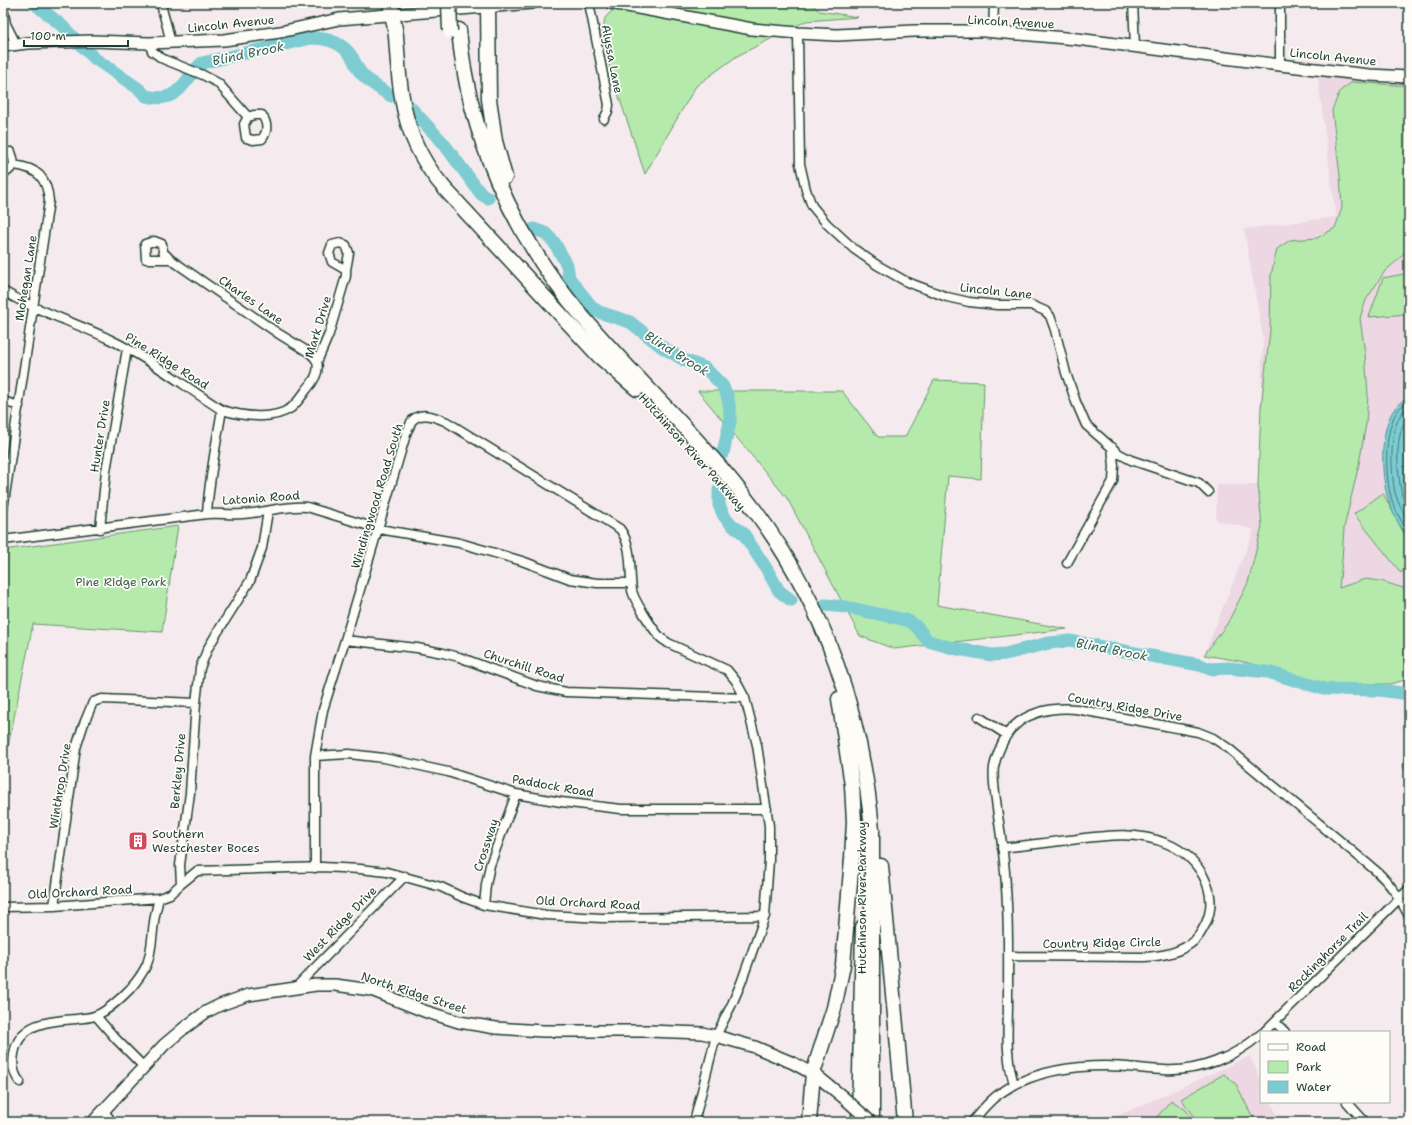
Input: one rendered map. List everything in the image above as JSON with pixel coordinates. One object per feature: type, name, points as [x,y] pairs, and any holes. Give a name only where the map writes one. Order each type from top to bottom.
[{"type":"highway","name":"Hutchinson River Parkway","points":[[449,3],[474,116],[486,152],[506,198],[523,231],[550,274],[572,304],[729,478],[756,512],[774,538],[804,588],[825,634],[843,681],[860,743],[868,793],[872,843],[871,1122]]},
{"type":"highway","name":"Hutchinson River Parkway","points":[[458,3],[455,30],[455,72],[463,110],[483,170],[499,205],[517,238],[537,270],[579,326],[720,480],[743,509],[785,572],[823,651],[849,735],[861,810],[864,847],[860,1122]]},
{"type":"highway","points":[[488,5],[488,78],[491,120],[501,165],[521,216],[550,274]]},
{"type":"highway","points":[[392,8],[396,28],[402,102],[408,127],[424,160],[442,186],[599,356],[636,389]]},
{"type":"highway","points":[[810,1122],[813,1073],[834,1008],[842,970],[852,858],[854,816],[852,785],[839,699]]},
{"type":"highway","points":[[860,743],[875,806],[905,1122]]},
{"type":"street","points":[[160,3],[169,32],[170,42]]},
{"type":"street","name":"Lincoln Avenue","points":[[3,46],[16,44],[93,41],[149,43],[231,39],[280,32],[392,8],[532,3]]},
{"type":"street","name":"Alyssa Lane","points":[[589,3],[609,105],[604,119]]},
{"type":"street","name":"Lincoln Avenue","points":[[611,3],[752,29],[837,35],[914,31],[993,32],[1076,39],[1368,75],[1409,77]]},
{"type":"street","points":[[993,32],[994,3]]},
{"type":"street","points":[[1133,3],[1135,46]]},
{"type":"street","points":[[1280,3],[1280,65]]},
{"type":"street","points":[[3,8],[6,24],[16,44]]},
{"type":"street","name":"Lincoln Lane","points":[[798,33],[800,164],[806,190],[812,206],[827,224],[854,249],[877,265],[907,282],[947,297],[969,302],[997,305],[1031,305],[1045,311],[1050,316],[1066,373],[1086,425],[1118,453],[1131,460],[1199,483],[1208,492]]},
{"type":"street","points":[[149,43],[152,52],[162,59],[203,75],[218,83],[248,116]]},
{"type":"street","points":[[3,152],[11,152],[14,165],[8,171],[3,170]]},
{"type":"street","name":"Mohegan Lane","points":[[3,509],[50,201],[45,182],[40,176],[23,166],[14,165]]},
{"type":"street","name":"Charles Lane","points":[[170,259],[278,334],[310,353],[317,362]]},
{"type":"street","name":"Mark Drive","points":[[222,410],[235,414],[265,416],[279,413],[290,408],[300,399],[314,381],[318,366],[317,362],[330,334],[346,276],[346,270]]},
{"type":"street","name":"Pine Ridge Road","points":[[3,291],[34,307],[109,339],[151,362],[222,410]]},
{"type":"street","name":"Hunter Drive","points":[[100,528],[106,471],[127,349]]},
{"type":"street","points":[[3,401],[19,406]]},
{"type":"street","points":[[208,514],[208,497],[213,458],[222,410]]},
{"type":"street","name":"Windingwood Road South","points":[[315,868],[315,756],[322,710],[345,640],[407,431],[412,422],[420,416],[430,416],[447,422],[620,529],[625,536],[629,550],[632,592],[651,626],[661,638],[727,670],[736,681],[745,698],[757,746],[769,826],[769,860],[765,916],[741,983],[716,1036],[694,1122]]},
{"type":"street","points":[[1067,563],[1113,481],[1114,466],[1112,447]]},
{"type":"street","name":"Latonia Road","points":[[3,540],[208,514],[241,514],[268,511],[285,507],[307,508],[379,528],[460,544],[522,561],[570,579],[597,584],[631,583]]},
{"type":"street","name":"Berkley Drive","points":[[181,884],[180,865],[190,793],[200,668],[214,638],[250,581],[262,548],[268,511]]},
{"type":"street","name":"Churchill Road","points":[[345,640],[417,648],[443,653],[459,657],[537,686],[566,692],[745,698]]},
{"type":"street","name":"Winthrop Drive","points":[[54,906],[76,748],[93,702],[102,699],[196,703]]},
{"type":"street","name":"Country Ridge Drive","points":[[1014,1084],[1008,1057],[1008,922],[1002,848],[994,784],[994,767],[1007,735],[1017,723],[1044,710],[1060,708],[1076,709],[1198,732],[1213,738],[1228,748],[1389,882],[1400,897],[1409,916]]},
{"type":"street","points":[[979,717],[1007,735]]},
{"type":"street","name":"Paddock Road","points":[[315,756],[349,754],[384,758],[448,772],[516,794],[561,802],[621,809],[767,809]]},
{"type":"street","name":"Crossway","points":[[484,905],[490,865],[516,794]]},
{"type":"street","name":"Country Ridge Circle","points":[[1002,848],[1111,835],[1131,835],[1148,838],[1167,844],[1184,853],[1197,866],[1207,882],[1211,899],[1209,916],[1202,932],[1191,944],[1176,952],[1160,956],[1144,957],[1008,956]]},
{"type":"street","name":"Old Orchard Road","points":[[181,884],[197,871],[315,868],[360,869],[405,876],[441,887],[462,898],[484,905],[546,915],[602,918],[765,916]]},
{"type":"street","name":"West Ridge Drive","points":[[294,989],[405,876]]},
{"type":"street","points":[[20,1082],[14,1073],[13,1062],[15,1048],[20,1038],[26,1031],[36,1025],[52,1021],[96,1016],[124,994],[141,975],[148,963],[159,898],[170,894],[181,884]]},
{"type":"street","name":"Rockinghorse Trail","points":[[1265,1031],[1409,888]]},
{"type":"street","name":"Old Orchard Road","points":[[3,907],[54,906],[159,898]]},
{"type":"street","name":"North Ridge Street","points":[[93,1122],[164,1045],[206,1012],[220,1005],[248,995],[316,985],[335,984],[371,990],[459,1022],[496,1028],[543,1031],[686,1032],[716,1036],[755,1047],[813,1073],[825,1081],[871,1122]]},
{"type":"street","points":[[96,1016],[144,1067]]},
{"type":"street","points":[[1275,1022],[1283,1031]]},
{"type":"street","points":[[972,1122],[998,1094],[1014,1084],[1031,1077],[1072,1068],[1106,1066],[1184,1070],[1203,1066],[1221,1059],[1240,1050],[1260,1035]]},
{"type":"street","points":[[1348,1103],[1365,1122]]},
{"type":"street","points":[[104,1111],[112,1122]]},
{"type":"shaded area","points":[[1317,72],[1409,81],[1409,654],[1204,655],[1254,530],[1216,520],[1217,485],[1258,485],[1263,338],[1244,229],[1336,217]]},
{"type":"shaded area","points":[[1250,1056],[1260,1078],[1260,1103],[1271,1103],[1280,1122],[1102,1122]]},
{"type":"green space","points":[[619,3],[811,3],[819,11],[858,17],[806,21],[737,56],[696,86],[645,174],[612,76],[602,37],[605,18]]},
{"type":"green space","points":[[1352,82],[1409,86],[1409,247],[1398,260],[1385,271],[1366,300],[1360,318],[1365,353],[1368,394],[1366,424],[1359,464],[1344,528],[1339,588],[1365,579],[1381,581],[1409,590],[1409,679],[1390,684],[1322,684],[1299,676],[1240,661],[1204,655],[1227,624],[1248,583],[1262,526],[1258,485],[1261,407],[1270,331],[1271,275],[1277,249],[1290,240],[1317,238],[1335,228],[1342,208],[1340,176],[1332,110],[1340,91]]},
{"type":"green space","points":[[1409,273],[1409,314],[1369,317],[1383,278]]},
{"type":"green space","points":[[934,380],[984,382],[981,479],[948,476],[937,605],[1067,629],[894,649],[860,636],[787,498],[698,391],[842,391],[878,437],[905,437]]},
{"type":"green space","points":[[1383,493],[1409,543],[1409,564],[1401,573],[1354,514]]},
{"type":"green space","name":"Pine Ridge Park","points":[[178,526],[162,632],[33,624],[8,747],[3,746],[3,550]]},
{"type":"green space","points":[[1409,742],[1409,775],[1403,767]]},
{"type":"green space","points":[[1224,1074],[1236,1084],[1255,1122],[1199,1122],[1181,1099]]},
{"type":"green space","points":[[1171,1100],[1186,1110],[1195,1122],[1153,1122]]},
{"type":"water","points":[[1409,398],[1409,539],[1396,518],[1389,501],[1383,471],[1383,456],[1384,440],[1392,413],[1399,404]]},
{"type":"waterway","name":"Blind Brook","points":[[34,3],[61,25],[94,58],[139,89],[146,96],[160,98],[171,95],[181,88],[202,63],[311,38],[329,40],[344,48],[352,57],[358,70],[364,77],[391,96]]},
{"type":"waterway","name":"Blind Brook","points":[[408,105],[444,144],[481,194],[488,198]]},
{"type":"waterway","name":"Blind Brook","points":[[534,229],[545,233],[554,242],[567,265],[569,278],[592,307],[599,312],[630,322],[662,347],[684,360],[705,368],[722,385],[727,395],[730,409],[730,422],[723,453]]},
{"type":"waterway","name":"Blind Brook","points":[[719,490],[719,505],[724,516],[732,525],[743,533],[779,591],[791,600]]},
{"type":"waterway","name":"Blind Brook","points":[[825,605],[846,607],[906,620],[916,626],[928,641],[953,648],[992,655],[1005,654],[1049,643],[1070,641],[1200,665],[1210,669],[1228,668],[1268,672],[1324,689],[1379,690],[1409,694]]},
{"type":"place","name":"Southern Westchester Boces","points":[[138,841]]}]
